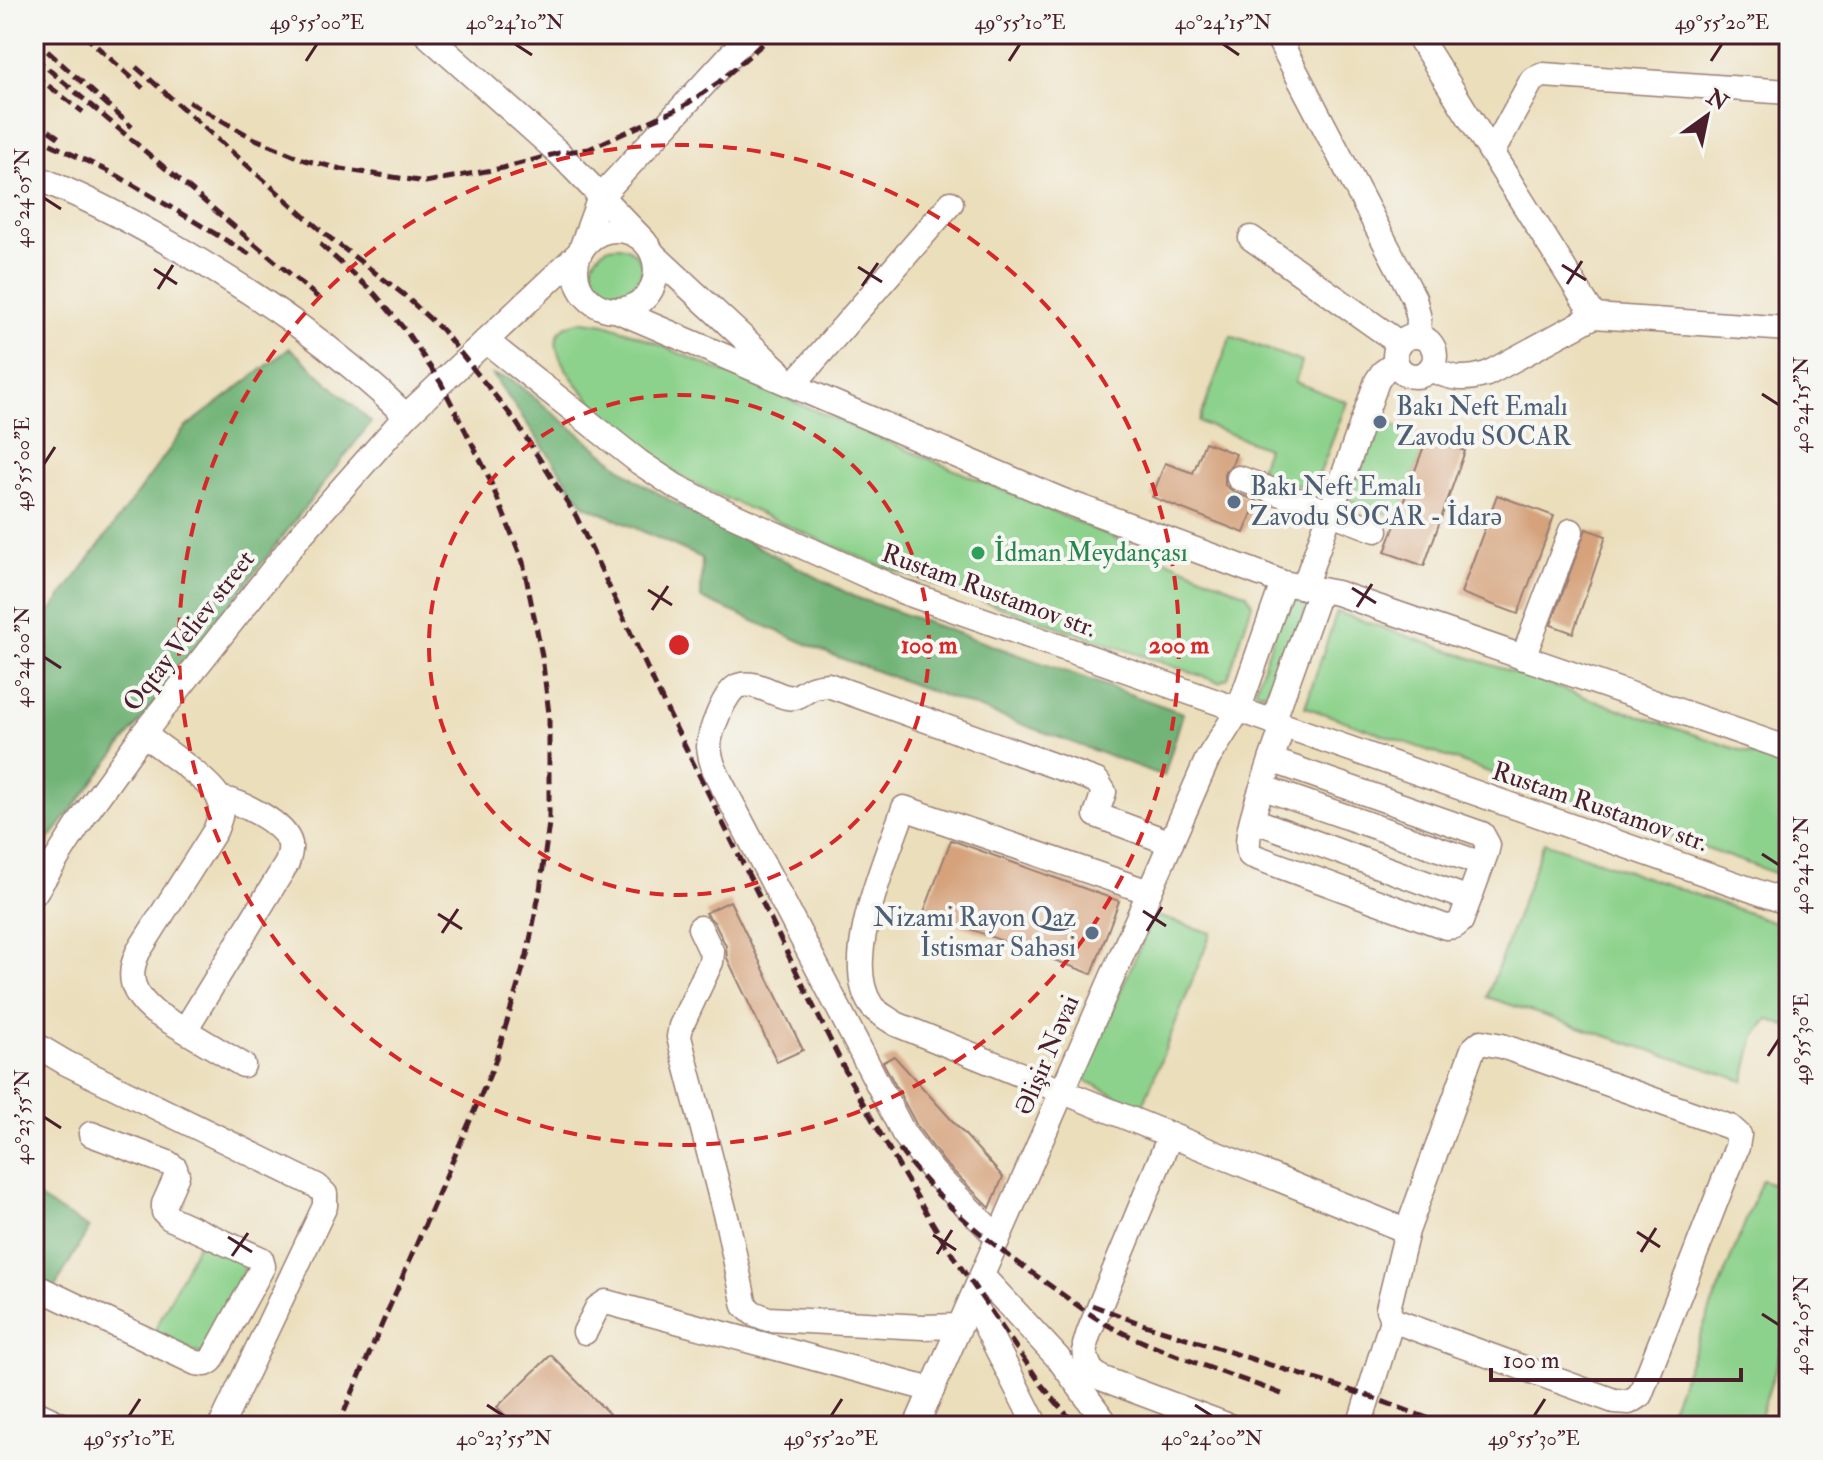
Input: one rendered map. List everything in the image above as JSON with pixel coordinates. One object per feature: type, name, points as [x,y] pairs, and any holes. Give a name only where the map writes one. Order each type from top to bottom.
[{"type":"street","points":[[426,34],[452,42],[649,247],[793,385]]},
{"type":"street","points":[[750,34],[600,197],[576,268],[579,284],[587,298],[600,307],[616,310],[1061,500],[1302,587],[1337,593],[1789,749]]},
{"type":"street","points":[[1271,760],[1482,834],[1488,845],[1461,921],[1455,926],[1446,927],[1256,859],[1247,849],[1271,760],[1302,587],[1377,381],[1404,347],[1419,319],[1414,298],[1276,34]]},
{"type":"street","points":[[1417,34],[1594,316]]},
{"type":"street","points":[[1492,153],[1532,80],[1543,75],[1789,92]]},
{"type":"street","points":[[34,177],[147,230],[277,308],[362,373],[406,416]]},
{"type":"street","points":[[793,385],[951,203]]},
{"type":"street","points":[[580,252],[589,240],[602,232],[617,230],[631,233],[649,247],[657,269],[654,285],[645,298],[632,307],[616,310]]},
{"type":"street","points":[[1251,238],[1404,347]]},
{"type":"street","name":"Oqtay Veliev street","points":[[34,894],[43,859],[298,538],[406,416],[580,252]]},
{"type":"street","points":[[1430,369],[1453,379],[1470,380],[1487,374],[1594,316],[1789,329]]},
{"type":"street","points":[[1425,339],[1434,349],[1430,369],[1418,376],[1411,376],[1399,369],[1404,347],[1425,339]]},
{"type":"street","name":"Rustam Rustamov str.","points":[[486,341],[639,462],[675,486],[914,596],[1789,903]]},
{"type":"street","points":[[1239,478],[1376,530]]},
{"type":"street","points":[[1523,658],[1571,531]]},
{"type":"street","name":"Əlişir Nəvai","points":[[916,1426],[1207,760],[1238,711],[1302,587]]},
{"type":"street","points":[[998,1238],[934,1173],[904,1134],[718,777],[709,743],[725,697],[742,684],[765,688],[789,698],[804,694],[811,688],[828,685],[1097,781],[1104,792],[1096,815],[1171,843]]},
{"type":"street","points":[[143,734],[208,785],[219,799],[220,819],[138,952],[131,972],[136,992],[144,1003],[243,1065]]},
{"type":"street","points":[[1264,788],[1482,864]]},
{"type":"street","points":[[185,1030],[287,863],[290,853],[287,836],[280,828],[244,805],[219,799]]},
{"type":"street","points":[[1149,892],[904,808],[865,923],[860,965],[871,1005],[896,1024],[1407,1231]]},
{"type":"street","points":[[1253,820],[1469,899]]},
{"type":"street","points":[[700,928],[712,953],[711,962],[681,1026],[679,1037],[728,1225],[745,1306],[768,1319],[960,1326]]},
{"type":"street","points":[[1359,1426],[1392,1320],[1388,1309],[1407,1231],[1473,1049],[1481,1042],[1502,1046],[1730,1127],[1739,1135],[1737,1147],[1640,1395],[1629,1402],[1614,1401],[1392,1320]]},
{"type":"street","points":[[34,1044],[66,1063],[317,1186],[325,1194],[325,1206],[221,1426]]},
{"type":"street","points":[[34,1289],[39,1288],[196,1363],[206,1364],[211,1361],[263,1266],[261,1259],[170,1218],[164,1212],[164,1204],[177,1175],[175,1168],[91,1134]]},
{"type":"street","points":[[1170,1136],[1097,1307],[1085,1345],[1086,1358],[1091,1370],[1101,1378],[1229,1426]]},
{"type":"street","points":[[982,1276],[1058,1358],[1108,1426]]},
{"type":"street","points":[[972,1299],[1036,1426]]},
{"type":"street","points":[[585,1332],[597,1308],[606,1302],[932,1390]]},
{"type":"street","points":[[34,1412],[64,1426]]},
{"type":"green space","points":[[617,246],[635,253],[642,271],[635,289],[617,296],[599,289],[592,271],[599,253]]},
{"type":"green space","points":[[584,321],[634,334],[1247,594],[1252,604],[1228,678],[1219,682],[881,566],[680,476],[614,423],[568,371],[557,348],[561,330]]},
{"type":"green space","points":[[1231,336],[1302,362],[1295,382],[1347,402],[1313,491],[1259,471],[1267,448],[1199,422]]},
{"type":"green space","points":[[290,348],[371,422],[43,847],[34,843],[34,634],[185,428]]},
{"type":"green space","points":[[493,375],[511,379],[636,480],[692,513],[855,597],[1183,713],[1164,776],[832,655],[701,598],[702,558],[584,505]]},
{"type":"green space","points":[[1378,419],[1427,438],[1398,518],[1349,500]]},
{"type":"green space","points":[[1287,598],[1308,605],[1276,696],[1255,690]]},
{"type":"green space","points":[[1337,612],[1789,767],[1789,878],[1305,707]]},
{"type":"green space","points":[[1544,842],[1789,927],[1789,1027],[1768,1019],[1754,1038],[1744,1081],[1487,997]]},
{"type":"green space","points":[[1154,915],[1211,933],[1142,1108],[1082,1079]]},
{"type":"green space","points":[[1762,1180],[1789,1190],[1789,1328],[1757,1426],[1664,1426]]},
{"type":"green space","points":[[34,1195],[89,1228],[54,1289],[34,1279]]},
{"type":"green space","points":[[199,1241],[247,1264],[202,1355],[154,1332]]},
{"type":"building","points":[[1427,438],[1465,451],[1424,566],[1385,552]]},
{"type":"building","points":[[1205,442],[1236,454],[1225,472],[1225,485],[1257,501],[1244,533],[1152,497],[1165,463],[1193,473]]},
{"type":"building","points":[[1497,495],[1554,516],[1518,614],[1461,593]]},
{"type":"building","points":[[1586,529],[1606,536],[1573,633],[1551,625]]},
{"type":"building","points":[[951,840],[1119,901],[1092,974],[924,912]]},
{"type":"building","points":[[730,901],[803,1050],[777,1062],[727,958],[726,946],[714,922],[705,913]]},
{"type":"building","points":[[894,1056],[1003,1177],[990,1208],[945,1163],[917,1126],[883,1062]]},
{"type":"building","points":[[551,1355],[621,1426],[516,1426],[497,1407]]},
{"type":"railway","points":[[83,34],[143,88]]},
{"type":"railway","points":[[189,102],[253,138],[305,160],[425,182],[589,149],[684,106],[719,82],[774,34]]},
{"type":"railway","points":[[34,39],[132,127]]},
{"type":"railway","points":[[34,57],[322,301]]},
{"type":"railway","points":[[136,67],[326,235],[403,294],[442,330],[514,419],[576,516],[664,704],[850,1080],[947,1247],[1041,1384],[1076,1426]]},
{"type":"railway","points":[[34,75],[83,112]]},
{"type":"railway","points":[[34,120],[61,139]]},
{"type":"railway","points":[[34,136],[118,176],[251,255]]},
{"type":"railway","points":[[320,244],[375,294],[406,331],[441,383],[487,473],[523,562],[542,656],[549,714],[549,823],[527,955],[494,1065],[338,1426]]},
{"type":"railway","points":[[899,1149],[915,1170],[970,1224],[1010,1257],[1097,1319],[1154,1347],[1284,1395]]},
{"type":"railway","points":[[1092,1305],[1368,1396],[1449,1426]]},
{"type":"place","name":"Bakı Neft Emalı Zavodu SOCAR","points":[[1380,422]]},
{"type":"place","name":"Bakı Neft Emalı Zavodu SOCAR - İdarə","points":[[1234,502]]},
{"type":"place","name":"İdman Meydançası","points":[[978,553]]},
{"type":"place","name":"Nizami Rayon Qaz İstismar Sahəsi","points":[[1092,933]]}]
